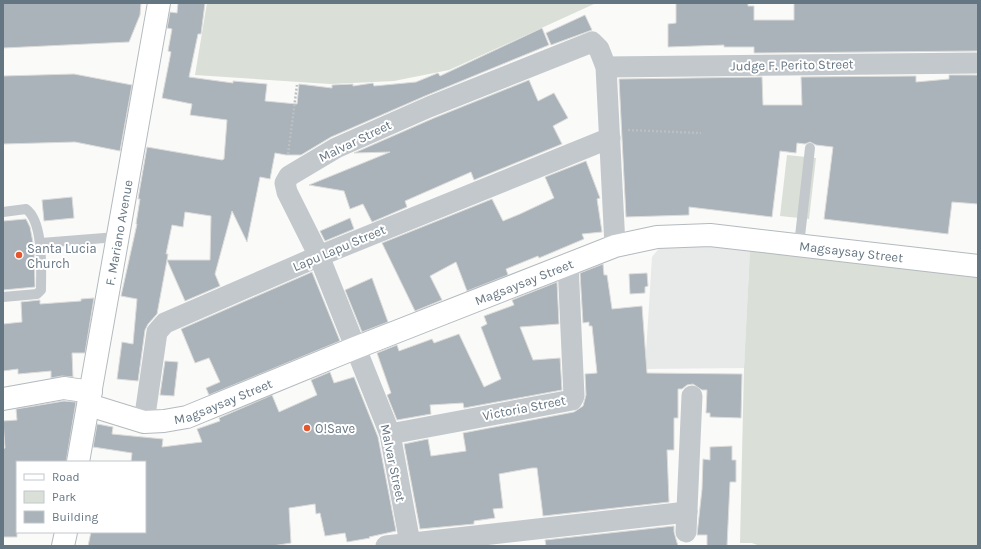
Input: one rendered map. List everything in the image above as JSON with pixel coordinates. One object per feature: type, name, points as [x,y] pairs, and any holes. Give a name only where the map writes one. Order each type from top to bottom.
[{"type":"street","name":"F. Mariano Avenue","points":[[78,461],[159,3]]},
{"type":"street","name":"Malvar Street","points":[[410,543],[390,434],[319,256],[287,192],[285,183],[289,176],[343,144],[428,107],[586,43],[592,42],[599,49],[606,67],[615,246]]},
{"type":"street","name":"Judge F. Perito Street","points":[[606,67],[978,63]]},
{"type":"street","name":"Lapu Lapu Street","points":[[144,422],[157,332],[165,323],[319,256],[610,134]]},
{"type":"street","name":"Magsaysay Street","points":[[3,399],[64,388],[144,422],[164,421],[187,417],[355,348],[615,246],[657,237],[710,235],[978,266]]},
{"type":"street","name":"Victoria Street","points":[[390,434],[572,400],[574,396],[568,264]]},
{"type":"street","points":[[386,546],[686,522],[692,396]]},
{"type":"street","points":[[63,546],[66,533]]},
{"type":"lane","points":[[799,246],[810,148]]},
{"type":"lane","points":[[3,212],[26,209],[32,213],[41,243],[41,290],[37,294],[3,297]]},
{"type":"lane","points":[[41,243],[118,237]]},
{"type":"path","points":[[289,176],[287,162],[297,85]]},
{"type":"path","points":[[610,134],[701,133]]},
{"type":"shaded area","points":[[661,246],[710,246],[750,249],[744,368],[645,369],[652,257]]},
{"type":"green space","points":[[207,3],[604,3],[594,4],[449,70],[394,81],[330,84],[195,75]]},
{"type":"green space","points":[[787,155],[816,158],[809,219],[780,216]]},
{"type":"green space","points":[[750,249],[978,275],[978,546],[760,546],[752,543],[740,543],[744,368]]},
{"type":"building","points":[[3,3],[141,3],[140,15],[129,42],[3,48]]},
{"type":"building","points":[[178,3],[205,3],[201,34],[198,34],[189,77],[233,83],[233,81],[267,84],[265,101],[297,104],[299,84],[332,88],[332,85],[353,84],[353,86],[373,83],[374,86],[416,82],[438,73],[440,76],[542,28],[549,45],[425,96],[331,137],[301,155],[275,153],[270,179],[260,177],[247,242],[232,211],[215,274],[220,286],[185,301],[167,260],[157,314],[145,330],[138,381],[117,379],[122,342],[133,344],[137,299],[121,296],[137,224],[140,199],[138,199],[147,147],[222,160],[224,159],[227,120],[190,115],[192,104],[162,98],[171,52],[168,51],[172,29],[167,28],[170,12],[177,13]],"holes":[[[185,212],[211,216],[210,260],[167,260],[168,254],[166,254],[172,225],[183,227]]]},
{"type":"building","points":[[676,3],[748,3],[748,6],[754,6],[754,20],[794,20],[794,3],[978,3],[978,51],[754,53],[754,47],[724,47],[724,45],[668,47],[668,24],[676,23]]},
{"type":"building","points":[[585,15],[592,30],[551,45],[546,33]]},
{"type":"building","points":[[74,74],[132,85],[120,151],[75,142],[3,144],[3,76]]},
{"type":"building","points":[[949,75],[978,75],[978,204],[952,202],[948,234],[824,219],[833,147],[816,145],[810,142],[805,144],[797,143],[796,153],[780,151],[772,217],[689,207],[689,215],[626,217],[619,79],[762,77],[763,105],[802,105],[801,77],[916,76],[916,82],[949,79]]},
{"type":"building","points":[[529,80],[538,101],[554,93],[568,118],[553,126],[562,144],[474,180],[471,172],[405,201],[407,207],[372,222],[363,204],[350,209],[344,191],[309,185],[390,152],[354,153],[434,118]]},
{"type":"building","points":[[586,161],[600,198],[597,199],[602,232],[582,234],[584,239],[539,258],[538,256],[506,269],[508,275],[467,291],[456,262],[430,276],[442,300],[415,311],[382,243],[492,199],[503,221],[554,198],[545,177]]},
{"type":"building","points":[[72,197],[74,218],[44,221],[42,200]]},
{"type":"building","points":[[350,218],[354,229],[325,241],[320,231]]},
{"type":"building","name":"Santa Lucia Church","points":[[26,219],[30,227],[34,248],[35,287],[3,290],[3,221]]},
{"type":"building","points":[[603,264],[604,275],[607,275],[612,309],[642,306],[647,373],[742,374],[741,418],[710,417],[710,413],[706,413],[707,390],[702,390],[693,384],[687,385],[682,389],[678,389],[678,418],[674,418],[674,450],[667,450],[669,502],[543,516],[537,468],[532,468],[499,474],[503,508],[493,509],[495,518],[474,521],[474,524],[420,529],[404,444],[428,439],[431,456],[466,451],[463,433],[574,412],[583,406],[586,395],[585,374],[597,373],[592,326],[589,326],[589,322],[583,323],[580,273]]},
{"type":"building","points":[[312,272],[340,341],[209,395],[206,388],[220,382],[209,358],[195,363],[181,329]]},
{"type":"building","points":[[647,273],[648,286],[645,287],[645,293],[630,294],[629,274]]},
{"type":"building","points":[[372,278],[388,322],[362,332],[345,290]]},
{"type":"building","points":[[557,282],[559,324],[520,327],[533,360],[560,358],[562,390],[464,408],[463,403],[430,405],[431,414],[397,420],[387,395],[391,393],[377,353],[397,345],[399,351],[432,339],[434,343],[459,334],[484,387],[501,379],[481,327],[487,324],[484,316],[514,305],[512,300]]},
{"type":"building","points":[[94,298],[85,353],[72,353],[73,377],[62,376],[51,378],[51,371],[18,374],[18,369],[3,371],[3,324],[22,322],[21,302],[40,300],[40,304],[81,301],[81,299]]},
{"type":"building","points":[[165,361],[178,362],[174,396],[160,395]]},
{"type":"building","points":[[330,372],[334,383],[354,377],[378,437],[396,531],[347,542],[345,533],[325,536],[320,513],[316,514],[315,504],[289,508],[291,543],[272,546],[88,546],[91,533],[146,533],[146,461],[131,461],[132,453],[93,447],[97,424],[113,427],[112,434],[163,439],[162,447],[202,442],[197,429],[220,421],[219,418],[272,395],[279,412],[317,395],[311,380]]},
{"type":"building","points":[[64,401],[76,402],[66,461],[16,461],[17,537],[3,537],[3,449],[5,448],[3,421],[17,420],[16,409]]},
{"type":"building","points":[[732,446],[732,460],[736,460],[736,482],[730,482],[727,546],[707,546],[707,535],[697,535],[702,489],[703,459],[710,460],[710,447]]},
{"type":"building","points":[[674,526],[678,546],[546,546],[545,540]]},
{"type":"place","name":"Santa Lucia Church","points":[[19,255]]},
{"type":"place","name":"O!Save","points":[[307,428]]}]
